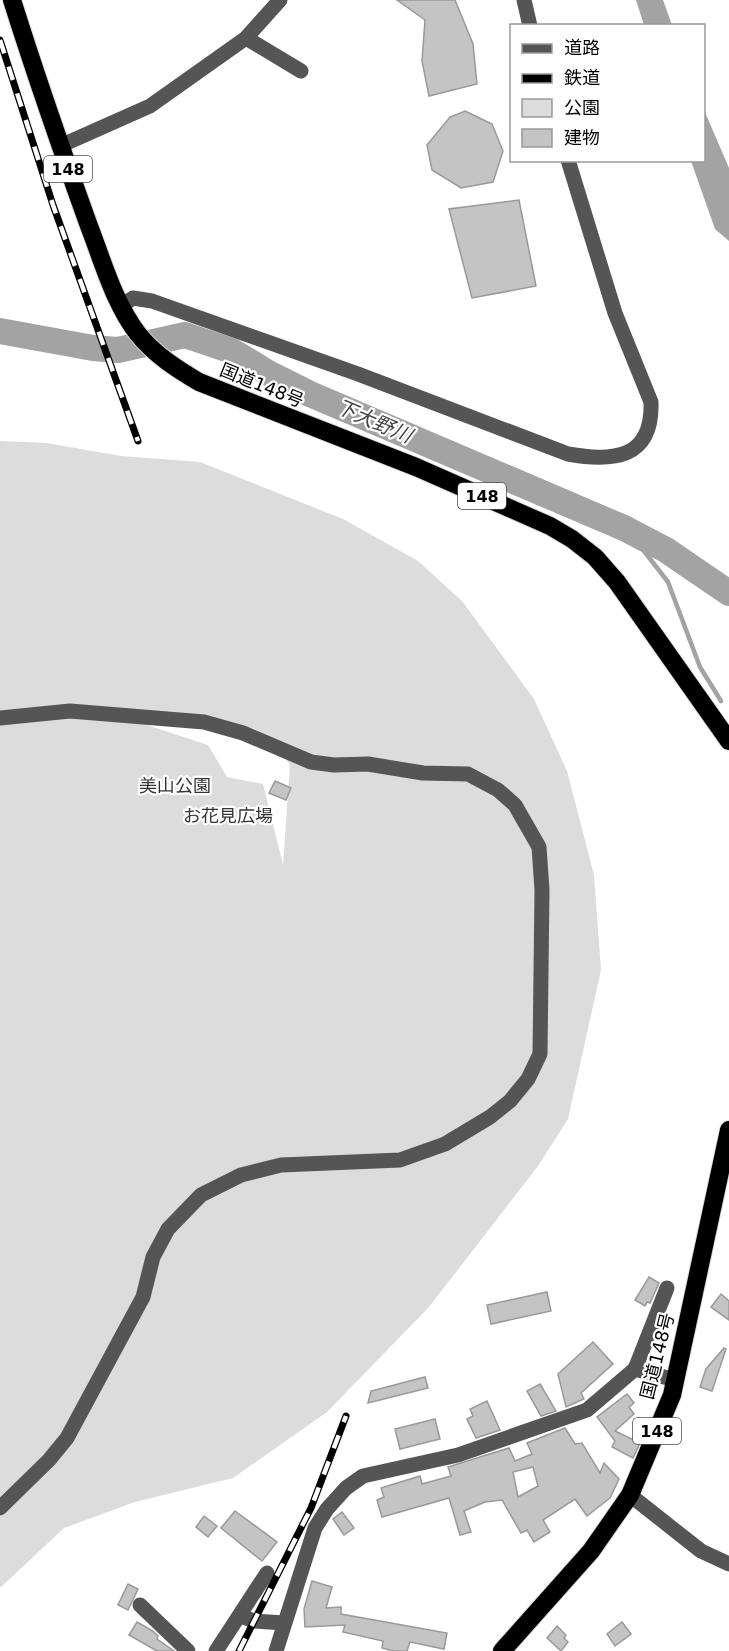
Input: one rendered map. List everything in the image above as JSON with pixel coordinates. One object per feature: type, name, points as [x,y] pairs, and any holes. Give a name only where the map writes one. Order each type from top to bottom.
[{"type":"highway","name":"国道148号","points":[[12,0],[60,146],[121,306],[137,333],[156,353],[199,382],[417,467],[550,526],[572,539],[595,558],[617,582],[729,741]]},
{"type":"highway","name":"国道148号","points":[[502,1651],[591,1551],[630,1495],[672,1395],[729,1130]]},
{"type":"street","points":[[60,146],[150,106],[246,38],[280,0]]},
{"type":"street","points":[[524,0],[530,24]]},
{"type":"street","points":[[246,38],[301,71]]},
{"type":"street","points":[[121,306],[133,298],[152,301],[358,374],[568,454],[597,459],[614,458],[628,453],[647,433],[652,416],[651,402],[615,313],[569,162]]},
{"type":"street","points":[[0,718],[70,711],[204,722],[243,733],[311,762],[334,765],[368,764],[423,773],[468,774],[498,790],[515,806],[540,847],[542,890],[540,1054],[528,1079],[510,1101],[490,1117],[445,1144],[400,1160],[281,1165],[241,1175],[201,1195],[168,1229],[153,1257],[143,1297],[67,1438],[49,1460],[0,1508]]},
{"type":"street","points":[[276,1651],[315,1528],[327,1509],[346,1488],[363,1476],[458,1455],[587,1410],[635,1369],[667,1288]]},
{"type":"street","points":[[635,1369],[675,1380]]},
{"type":"street","points":[[630,1495],[701,1551],[729,1564]]},
{"type":"street","points":[[216,1651],[267,1573]]},
{"type":"street","points":[[140,1605],[188,1651]]},
{"type":"street","points":[[241,1616],[254,1621],[284,1623]]},
{"type":"green space","points":[[0,441],[47,443],[121,456],[200,462],[343,519],[418,561],[462,601],[534,699],[567,771],[594,875],[601,970],[568,1119],[538,1166],[429,1307],[327,1412],[233,1478],[135,1502],[64,1528],[0,1588]],"holes":[[[101,710],[234,725],[274,743],[290,765],[283,865],[263,784],[227,777],[208,745]]]},
{"type":"shaded area","points":[[636,0],[663,0],[672,24],[644,24]]},
{"type":"shaded area","points":[[705,112],[729,168],[729,241],[715,229],[691,162],[705,162]]},
{"type":"building","points":[[397,0],[455,0],[473,44],[477,84],[429,96],[422,61],[425,20]]},
{"type":"building","points":[[465,111],[492,124],[503,151],[493,182],[461,188],[432,170],[427,145],[450,117]]},
{"type":"building","points":[[519,200],[536,286],[472,298],[449,209]]},
{"type":"building","points":[[275,781],[291,788],[286,800],[269,793]]},
{"type":"building","points":[[649,1277],[659,1283],[650,1303],[647,1302],[645,1306],[635,1300]]},
{"type":"building","points":[[547,1292],[551,1311],[491,1324],[487,1305]]},
{"type":"building","points":[[721,1294],[729,1301],[729,1320],[711,1307]]},
{"type":"building","points":[[593,1342],[613,1364],[581,1393],[584,1399],[566,1407],[558,1374]]},
{"type":"building","points":[[724,1348],[726,1349],[712,1391],[700,1387],[706,1369]]},
{"type":"building","points":[[425,1377],[428,1388],[368,1403],[371,1391]]},
{"type":"building","points":[[540,1384],[556,1411],[541,1416],[527,1391]]},
{"type":"building","points":[[627,1394],[634,1403],[629,1407],[634,1414],[615,1431],[640,1443],[633,1458],[612,1447],[615,1441],[597,1417]]},
{"type":"building","points":[[487,1401],[500,1430],[476,1438],[467,1419],[473,1416],[470,1409]]},
{"type":"building","points":[[435,1419],[440,1439],[400,1449],[395,1429]]},
{"type":"building","points":[[565,1428],[575,1444],[582,1443],[600,1473],[604,1463],[619,1479],[610,1498],[587,1516],[575,1499],[543,1520],[550,1532],[534,1542],[527,1530],[521,1533],[502,1500],[485,1502],[464,1511],[471,1532],[460,1535],[449,1498],[382,1517],[377,1500],[384,1497],[381,1488],[420,1476],[422,1484],[451,1476],[448,1467],[509,1448],[515,1461],[532,1454],[527,1443]],"holes":[[[533,1467],[538,1486],[518,1497],[513,1472]]]},
{"type":"building","points":[[235,1511],[277,1542],[262,1561],[221,1528]]},
{"type":"building","points":[[342,1512],[354,1528],[344,1535],[333,1519]]},
{"type":"building","points":[[204,1516],[217,1526],[208,1537],[196,1527]]},
{"type":"building","points":[[312,1581],[332,1587],[326,1608],[341,1607],[341,1614],[447,1633],[444,1649],[410,1642],[407,1651],[393,1651],[382,1648],[383,1641],[343,1632],[345,1625],[305,1627],[304,1609]]},
{"type":"building","points":[[128,1584],[138,1589],[128,1610],[118,1605]]},
{"type":"building","points":[[137,1622],[153,1631],[158,1636],[157,1639],[174,1651],[157,1651],[129,1635]]},
{"type":"building","points":[[622,1622],[631,1634],[615,1646],[607,1634]]},
{"type":"building","points":[[557,1626],[566,1635],[564,1638],[568,1642],[561,1651],[547,1638]]},
{"type":"waterway","name":"下大野川","points":[[0,331],[93,348],[118,350],[185,335],[232,351],[310,394],[624,528],[666,550],[729,593]]},
{"type":"waterway","points":[[627,529],[668,582],[700,667],[721,701]]},
{"type":"railway","points":[[0,40],[53,205],[138,441]]},
{"type":"railway","points":[[239,1651],[311,1508],[346,1416]]},
{"type":"park label","name":"美山公園","points":[[175,785]]},
{"type":"park label","name":"お花見広場","points":[[228,815]]}]
